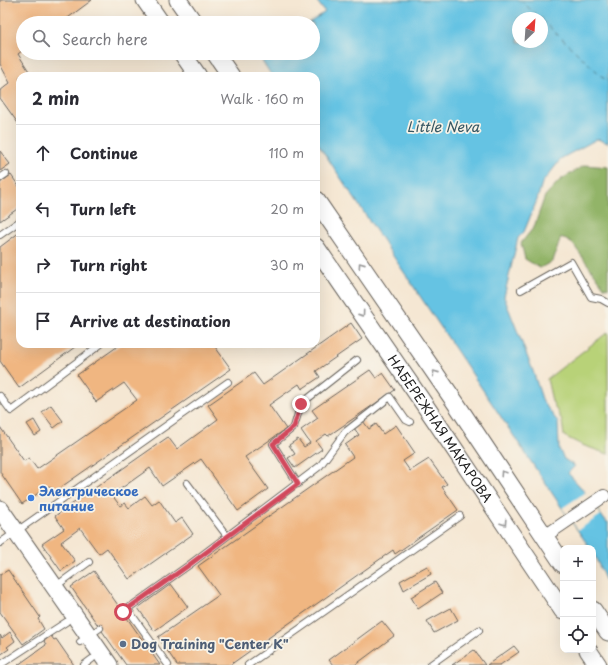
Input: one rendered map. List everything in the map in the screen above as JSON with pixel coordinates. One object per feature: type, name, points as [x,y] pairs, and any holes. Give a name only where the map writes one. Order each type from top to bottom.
[{"type":"main road","points":[[146,0],[156,16]]},
{"type":"main road","points":[[178,0],[189,16]]},
{"type":"main road","points":[[187,60],[195,72]]},
{"type":"main road","points":[[220,60],[228,72]]},
{"type":"main road","name":"НАБЕРЕЖНАЯ МАКАРОВА","points":[[320,206],[457,405],[560,559]]},
{"type":"main road","name":"НАБЕРЕЖНАЯ МАКАРОВА","points":[[320,253],[435,420],[560,607]]},
{"type":"main road","points":[[0,508],[6,535],[66,622],[90,635]]},
{"type":"main road","points":[[6,535],[55,587],[90,635],[109,665]]},
{"type":"main road","points":[[596,614],[608,632]]},
{"type":"main road","points":[[90,635],[91,663]]},
{"type":"main road","points":[[590,653],[598,665]]},
{"type":"street","points":[[545,536],[606,495]]},
{"type":"lane","points":[[0,235],[16,224]]},
{"type":"lane","points":[[521,290],[571,262],[591,297],[601,299],[608,303]]},
{"type":"lane","points":[[0,396],[11,411],[96,348]]},
{"type":"lane","points":[[298,484],[273,444],[294,427],[301,404],[357,360]]},
{"type":"lane","points":[[6,535],[228,382]]},
{"type":"lane","points":[[168,665],[125,610],[298,484],[320,466],[345,432],[390,397],[406,420],[410,422]]},
{"type":"lane","points":[[187,483],[227,536]]},
{"type":"lane","points":[[248,665],[460,516]]},
{"type":"lane","points":[[55,587],[90,562]]},
{"type":"lane","points":[[0,665],[66,622]]},
{"type":"lane","points":[[430,665],[479,630]]},
{"type":"green space","points":[[585,165],[608,167],[608,288],[604,287],[573,244],[561,237],[553,261],[540,268],[525,259],[521,243],[534,227],[545,196],[560,180]]},
{"type":"green space","points":[[608,332],[608,454],[582,445],[564,436],[562,421],[552,401],[547,379]]},
{"type":"water","name":"Little Neva","points":[[316,0],[608,0],[608,143],[597,139],[562,158],[542,183],[524,232],[518,238],[504,297],[533,371],[543,402],[558,422],[559,449],[564,459],[575,466],[568,473],[585,492],[606,522],[608,522],[608,586],[596,559],[596,545],[588,545],[562,508],[320,147],[320,72],[269,72],[262,60],[320,60],[320,16],[325,12]]},
{"type":"pier","points":[[586,492],[601,515],[578,530],[562,508]]},
{"type":"building","points":[[0,0],[92,0],[70,16],[16,16],[16,60],[22,60],[29,72],[16,72],[16,120],[0,98],[0,91],[10,83],[0,64]]},
{"type":"building","points":[[0,151],[10,164],[0,171]]},
{"type":"building","points":[[11,175],[16,182],[16,210],[0,221],[0,183]]},
{"type":"building","points":[[16,235],[16,348],[74,348],[19,388],[0,361],[0,247]]},
{"type":"building","points":[[351,323],[362,339],[316,371],[320,377],[302,389],[299,384],[269,405],[286,429],[245,457],[268,489],[238,511],[201,459],[162,486],[150,468],[112,495],[120,506],[125,503],[129,508],[145,496],[152,505],[159,500],[175,523],[182,518],[193,534],[129,579],[107,548],[99,554],[80,528],[61,542],[75,561],[61,571],[42,544],[64,529],[55,516],[168,437],[177,449],[218,419],[208,405],[254,373],[263,385],[316,348],[320,348],[320,345]]},
{"type":"building","points":[[115,348],[216,348],[231,369],[54,492],[49,486],[22,504],[0,472],[0,427],[24,461],[29,458],[37,469],[137,400],[124,383],[96,402],[77,375]]},
{"type":"building","points":[[370,370],[376,378],[383,373],[395,390],[328,436],[326,434],[316,441],[322,449],[295,468],[288,458],[295,454],[289,445],[298,439],[304,447],[310,443],[301,430],[318,418],[312,410]]},
{"type":"building","points":[[51,405],[63,421],[54,428],[42,412]]},
{"type":"building","points":[[34,420],[41,432],[35,436],[27,424]]},
{"type":"building","points":[[363,421],[369,429],[376,424],[383,434],[396,425],[415,453],[403,461],[410,471],[429,459],[447,484],[442,487],[458,510],[395,554],[393,550],[230,665],[177,665],[158,637],[219,595],[198,566],[353,457],[345,445],[359,435],[354,428]]},
{"type":"building","points":[[427,566],[431,574],[404,590],[400,581]]},
{"type":"building","points":[[8,570],[40,617],[38,619],[44,629],[23,644],[0,612],[0,575]]},
{"type":"building","points":[[94,571],[160,665],[126,665],[71,587]]},
{"type":"building","points":[[435,582],[442,593],[418,609],[411,597]]},
{"type":"building","points":[[171,584],[188,607],[154,631],[138,608]]},
{"type":"building","points":[[451,608],[458,620],[434,633],[427,621]]},
{"type":"building","points":[[382,621],[394,636],[355,665],[333,665],[329,660]]},
{"type":"building","points":[[10,632],[15,641],[7,647],[9,649],[0,655],[0,635],[2,638]]},
{"type":"building","points":[[51,636],[54,640],[56,639],[74,665],[18,665],[46,645],[44,641]]},
{"type":"building","points":[[514,646],[519,652],[500,665],[487,665]]},
{"type":"building","points":[[474,650],[485,665],[452,665]]},
{"type":"ferry route","points":[[520,0],[533,12]]},
{"type":"ferry route","points":[[548,26],[608,82]]},
{"type":"place","name":"Электрическое питание","points":[[31,498]]},
{"type":"place","name":"Dog Training \"Center K\"","points":[[123,644]]},
{"type":"route","points":[[123,612],[298,484],[273,444],[294,427],[301,404]]}]
